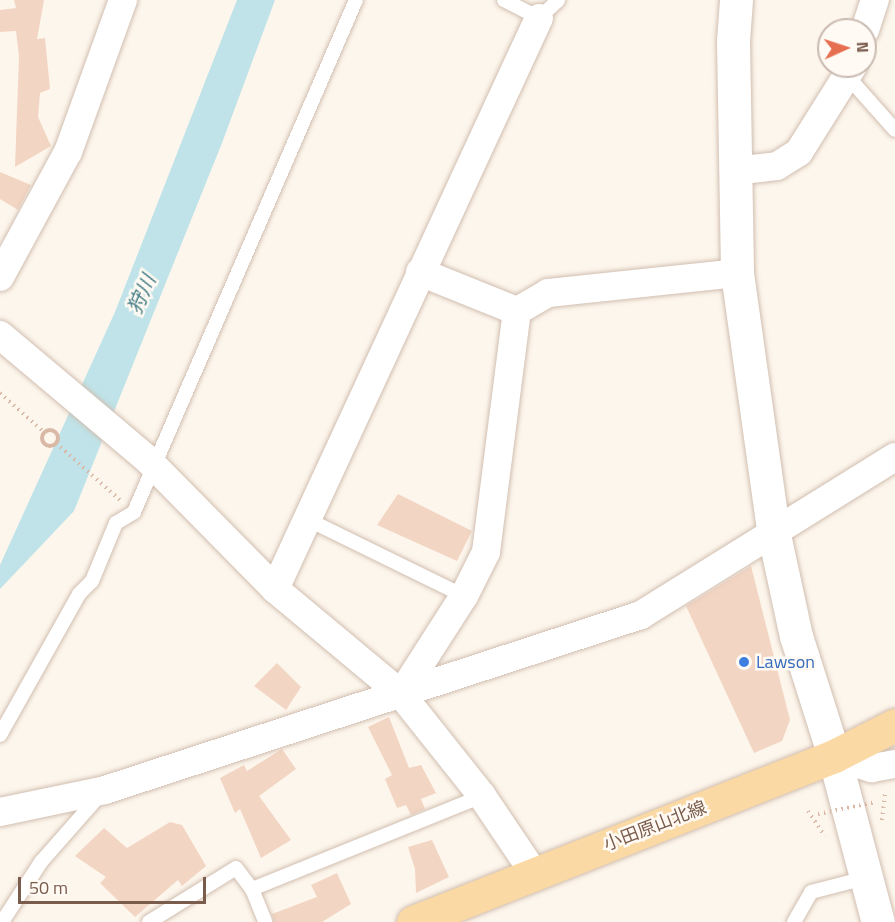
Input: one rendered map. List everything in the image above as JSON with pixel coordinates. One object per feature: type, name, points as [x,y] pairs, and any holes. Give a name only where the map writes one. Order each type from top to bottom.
[{"type":"main road","name":"小田原山北線","points":[[413,922],[464,912],[534,873],[834,756],[895,725]]},
{"type":"street","points":[[3,257],[68,152],[123,0]]},
{"type":"street","points":[[736,0],[734,171],[737,273],[773,530],[796,636],[878,902]]},
{"type":"street","points":[[869,18],[875,0]]},
{"type":"street","points":[[274,588],[309,520],[420,272],[548,9]]},
{"type":"street","points":[[734,171],[777,166],[799,152],[847,78]]},
{"type":"street","points":[[420,272],[516,311]]},
{"type":"street","points":[[516,311],[548,293],[737,273]]},
{"type":"street","points":[[401,694],[464,596],[486,552],[516,311]]},
{"type":"street","points":[[0,335],[150,462],[274,588],[401,694],[482,796],[534,873]]},
{"type":"street","points":[[0,812],[105,790],[641,615],[773,530],[895,457]]},
{"type":"street","points":[[834,756],[872,768],[895,764]]},
{"type":"lane","points":[[0,735],[79,594],[92,581],[116,524],[134,512],[150,462],[356,0]]},
{"type":"lane","points":[[504,0],[548,9]]},
{"type":"lane","points":[[856,78],[895,130]]},
{"type":"lane","points":[[309,520],[464,596]]},
{"type":"lane","points":[[2,922],[41,862],[105,790]]},
{"type":"lane","points":[[252,889],[482,796]]},
{"type":"lane","points":[[149,922],[236,868],[252,889],[265,922]]},
{"type":"lane","points":[[794,922],[811,892],[878,902]]},
{"type":"path","points":[[0,393],[44,432],[57,433],[56,443]]},
{"type":"path","points":[[44,432],[45,444],[56,443],[134,512]]},
{"type":"path","points":[[818,814],[876,802]]},
{"type":"water","name":"狩川","points":[[237,0],[275,0],[222,143],[74,511],[0,589],[0,565],[115,312]]},
{"type":"building","points":[[14,0],[44,0],[37,39],[45,38],[50,89],[40,93],[38,117],[51,146],[15,167],[19,56],[16,31],[0,32],[0,10],[16,8]]},
{"type":"building","points":[[0,172],[31,185],[18,210],[0,199]]},
{"type":"building","points":[[398,494],[472,531],[457,561],[377,525]]},
{"type":"building","name":"Lawson","points":[[751,566],[790,720],[782,741],[754,753],[686,606]]},
{"type":"building","points":[[277,663],[301,687],[286,710],[254,686]]},
{"type":"building","points":[[389,717],[409,768],[421,765],[436,793],[421,799],[425,809],[411,815],[406,805],[397,808],[385,779],[392,775],[368,727]]},
{"type":"building","points":[[282,749],[296,769],[259,796],[291,840],[261,858],[240,809],[235,813],[220,778],[244,765],[247,771]]},
{"type":"building","points":[[170,822],[182,825],[206,866],[182,886],[178,880],[135,917],[100,883],[106,877],[75,856],[104,828],[127,848]]},
{"type":"building","points":[[432,840],[449,877],[416,893],[415,869],[408,847]]},
{"type":"building","points":[[337,873],[351,904],[322,922],[274,922],[272,914],[317,897],[311,885]]},
{"type":"place","name":"Lawson","points":[[744,662]]}]
